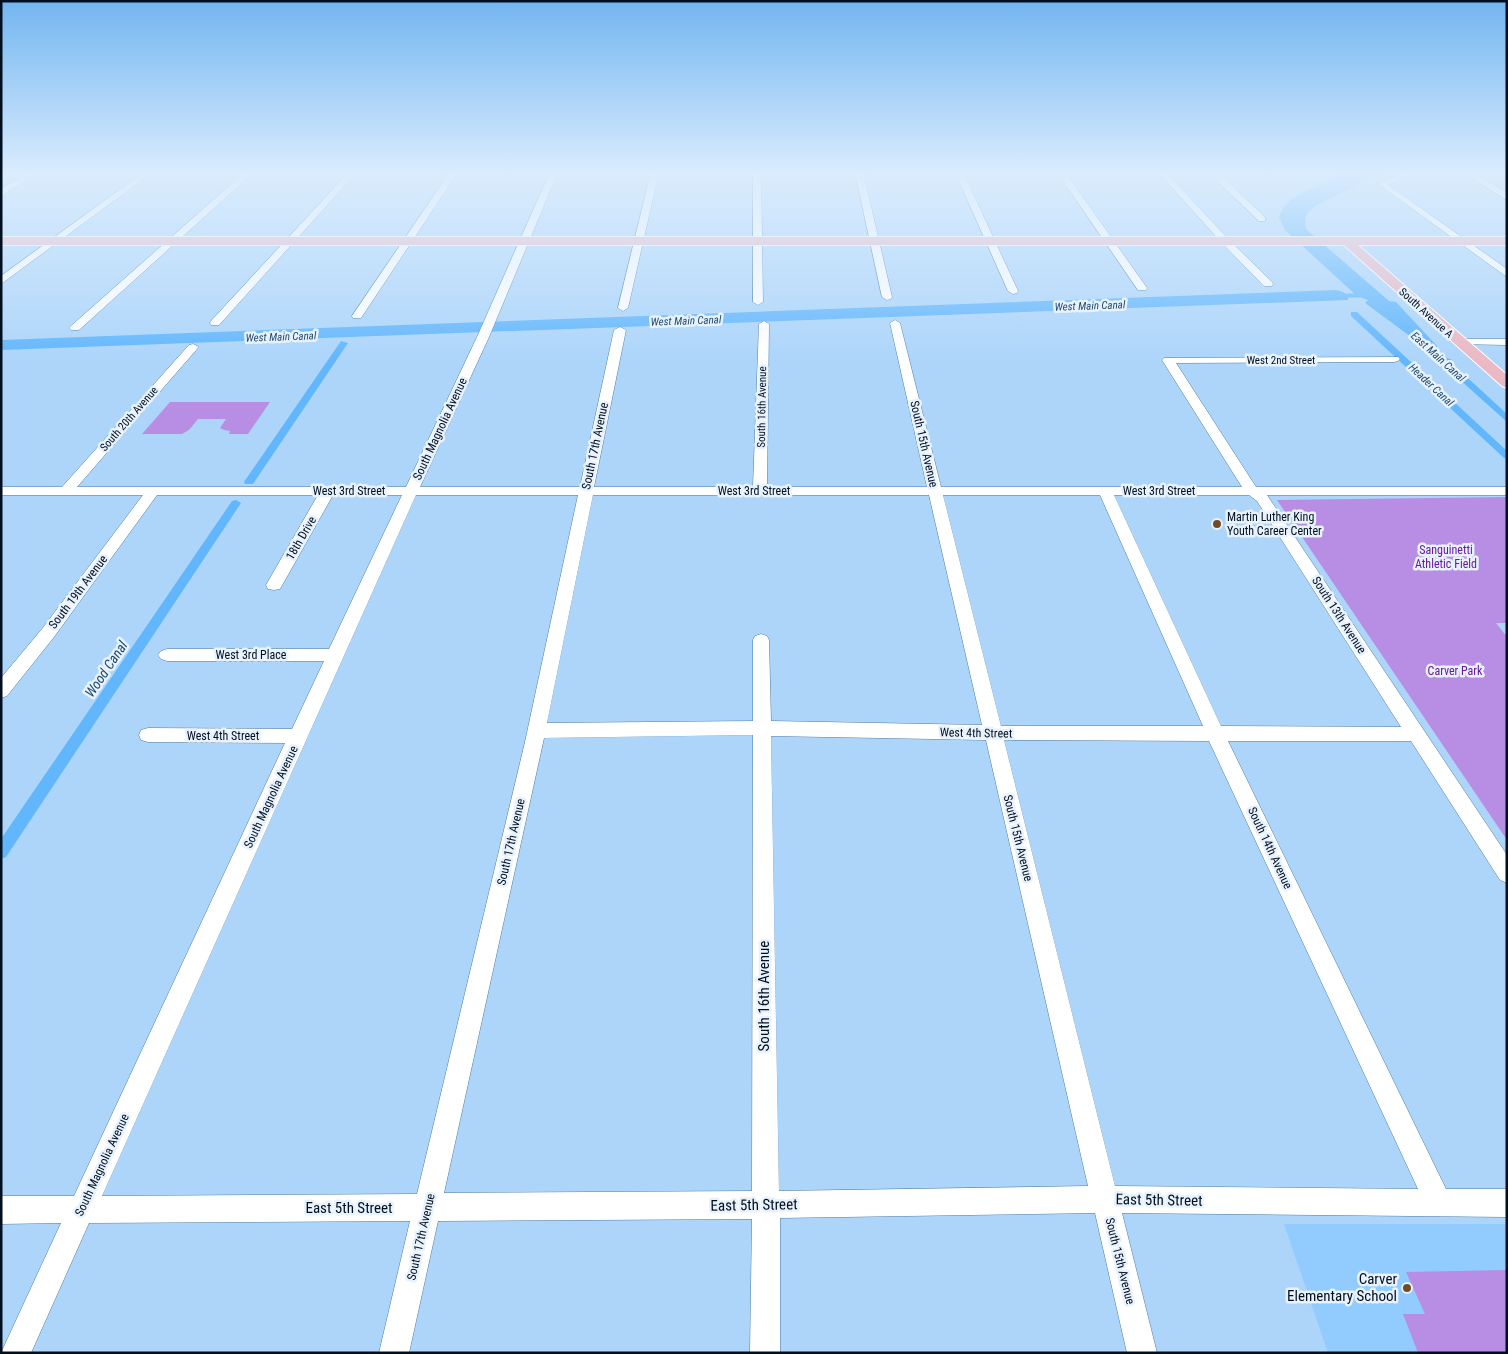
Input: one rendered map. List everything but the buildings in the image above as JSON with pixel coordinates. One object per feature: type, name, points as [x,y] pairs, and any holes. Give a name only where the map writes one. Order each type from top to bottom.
[{"type":"main road","points":[[1,241],[1507,241]]},
{"type":"main road","name":"South Avenue A","points":[[1347,241],[1507,383]]},
{"type":"street","points":[[1,280],[62,235]]},
{"type":"street","points":[[75,328],[179,235]]},
{"type":"street","points":[[215,323],[294,235]]},
{"type":"street","points":[[357,316],[410,235]]},
{"type":"street","name":"South Magnolia Avenue","points":[[16,1353],[487,326],[527,235]]},
{"type":"street","points":[[623,308],[641,235]]},
{"type":"street","points":[[757,235],[758,302]]},
{"type":"street","points":[[873,235],[886,297]]},
{"type":"street","points":[[989,235],[1014,291]]},
{"type":"street","points":[[1106,235],[1142,288]]},
{"type":"street","points":[[1220,235],[1268,284]]},
{"type":"street","points":[[1453,235],[1507,274]]},
{"type":"street","name":"South 15th Avenue","points":[[895,322],[1142,1353]]},
{"type":"street","name":"South 16th Avenue","points":[[760,491],[764,324]]},
{"type":"street","name":"South 17th Avenue","points":[[394,1353],[536,731],[620,330]]},
{"type":"street","points":[[1459,342],[1507,342]]},
{"type":"street","name":"South 20th Avenue","points":[[66,492],[193,346]]},
{"type":"street","name":"West 2nd Street","points":[[1168,360],[1394,359]]},
{"type":"street","name":"South 13th Avenue","points":[[1168,360],[1252,491],[1262,498],[1507,873]]},
{"type":"street","name":"West 3rd Street","points":[[1,491],[1507,491]]},
{"type":"street","name":"18th Drive","points":[[274,585],[328,491]]},
{"type":"street","name":"South 14th Avenue","points":[[1105,491],[1216,735],[1439,1203]]},
{"type":"street","name":"South 19th Avenue","points":[[1,692],[48,633],[153,492]]},
{"type":"street","name":"South 16th Avenue","points":[[762,640],[766,1205],[765,1353]]},
{"type":"street","name":"West 3rd Place","points":[[167,655],[335,655]]},
{"type":"street","name":"West 4th Street","points":[[536,731],[762,728],[993,733],[1416,734]]},
{"type":"street","name":"West 4th Street","points":[[148,736],[298,736]]},
{"type":"street","name":"East 5th Street","points":[[1,1210],[766,1205],[1105,1199],[1507,1203]]},
{"type":"shaded area","name":"Carver Elementary School","points":[[1284,1224],[1507,1224],[1507,1353],[1328,1353]]},
{"type":"green space","points":[[170,402],[270,402],[248,434],[229,434],[230,431],[220,428],[226,419],[198,419],[189,430],[182,434],[142,434]]},
{"type":"green space","points":[[1507,497],[1507,623],[1496,623],[1507,637],[1507,840],[1277,500]]},
{"type":"green space","points":[[1507,1270],[1507,1353],[1418,1353],[1403,1314],[1425,1314],[1406,1272]]},
{"type":"water","points":[[1291,235],[1313,235],[1389,301],[1396,302],[1437,346],[1435,349],[1439,355],[1452,360],[1434,361],[1436,357],[1434,354],[1365,303],[1368,300],[1357,296]]},
{"type":"water","points":[[1336,290],[1348,296],[1348,300],[1,350],[1,340]]},
{"type":"waterway","name":"West Main Canal","points":[[1330,296],[1370,295]]},
{"type":"waterway","name":"Header Canal","points":[[1354,314],[1507,456]]},
{"type":"waterway","name":"Wood Canal","points":[[249,482],[344,343]]},
{"type":"waterway","name":"East Main Canal","points":[[1432,350],[1507,419]]},
{"type":"waterway","name":"Wood Canal","points":[[1,852],[236,503]]},
{"type":"place","name":"Martin Luther King Youth Career Center","points":[[1217,524]]},
{"type":"place","name":"Carver Elementary School","points":[[1407,1288]]},
{"type":"park label","name":"Sanguinetti Athletic Field","points":[[1446,557]]},
{"type":"park label","name":"Carver Park","points":[[1455,671]]}]
